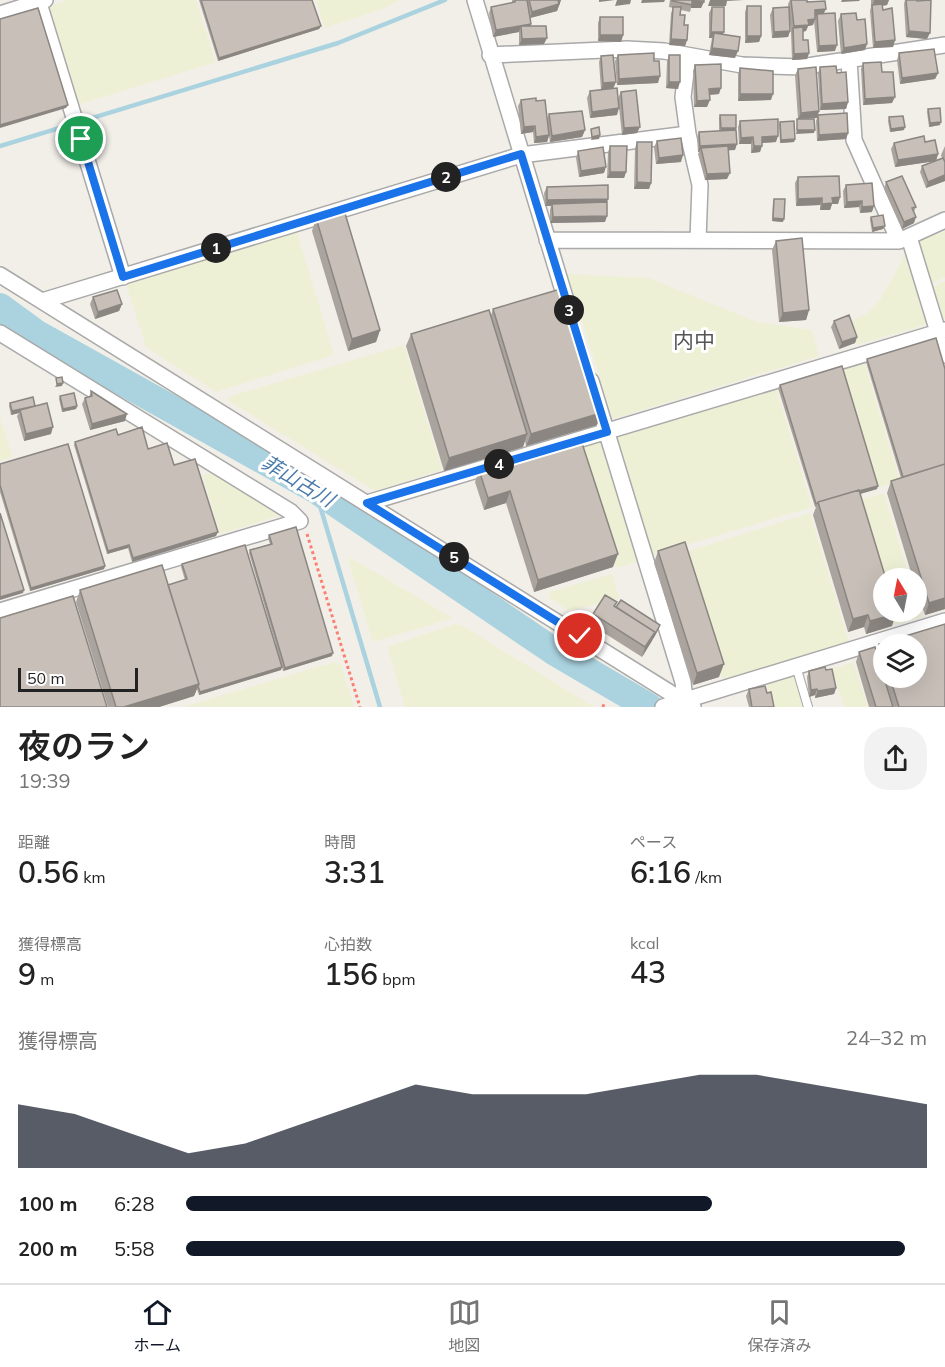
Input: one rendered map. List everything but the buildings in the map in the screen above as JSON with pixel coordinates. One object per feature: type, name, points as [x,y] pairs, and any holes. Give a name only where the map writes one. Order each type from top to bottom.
[{"type":"street","points":[[475,0],[572,319]]},
{"type":"street","points":[[0,14],[40,1],[123,277]]},
{"type":"street","points":[[490,55],[627,49],[664,51],[741,65],[774,68],[801,67],[945,45]]},
{"type":"street","points":[[688,56],[683,97],[688,134],[700,185],[698,240]]},
{"type":"street","points":[[849,60],[854,140],[904,239],[941,331],[945,355]]},
{"type":"street","points":[[42,301],[521,154],[688,134]]},
{"type":"street","points":[[547,240],[904,239],[945,220]]},
{"type":"street","points":[[0,275],[367,503],[678,704]]},
{"type":"street","points":[[367,503],[941,331]]},
{"type":"street","points":[[0,333],[291,512],[300,521],[0,611]]},
{"type":"street","points":[[586,364],[684,682],[678,704]]},
{"type":"street","points":[[678,704],[945,621]]},
{"type":"lane","points":[[796,666],[808,707]]},
{"type":"path","points":[[300,521],[311,542],[360,707]]},
{"type":"green space","points":[[69,0],[196,0],[216,62],[78,105],[47,7]]},
{"type":"green space","points":[[316,0],[400,0],[383,9],[325,28]]},
{"type":"green space","points":[[945,226],[945,277],[930,284],[917,239]]},
{"type":"green space","points":[[297,232],[334,355],[216,392],[146,347],[126,284]]},
{"type":"green space","points":[[905,249],[929,318],[927,324],[857,345],[850,321],[866,314],[880,300],[902,261]]},
{"type":"green space","points":[[567,274],[649,278],[757,322],[812,330],[819,356],[613,419]]},
{"type":"green space","points":[[945,281],[945,318],[942,319],[932,287]]},
{"type":"green space","points":[[404,345],[442,470],[375,491],[227,400],[228,397]]},
{"type":"green space","points":[[864,362],[900,481],[879,487],[842,368]]},
{"type":"green space","points":[[776,388],[812,507],[650,556],[614,437]]},
{"type":"green space","points":[[0,418],[13,457],[0,461]]},
{"type":"green space","points":[[603,438],[640,561],[616,568],[579,446]]},
{"type":"green space","points":[[214,472],[280,512],[278,516],[220,534],[203,475]]},
{"type":"green space","points":[[884,493],[907,568],[880,568],[857,501]]},
{"type":"green space","points":[[810,513],[849,642],[723,680],[682,553]]},
{"type":"green space","points":[[351,558],[451,617],[450,619],[373,642],[348,560]]},
{"type":"green space","points":[[612,574],[619,598],[569,611],[548,597],[549,592]]},
{"type":"green space","points":[[455,624],[463,626],[594,707],[405,707],[387,647]]},
{"type":"green space","points":[[334,662],[341,665],[354,707],[183,707]]},
{"type":"green space","points":[[853,662],[868,707],[844,707],[832,669]]},
{"type":"green space","points":[[794,675],[803,707],[773,707],[767,683]]},
{"type":"waterway","points":[[0,146],[338,43],[445,0]]},
{"type":"waterway","name":"菲山古川","points":[[0,307],[37,334],[315,489],[555,652],[649,707]]},
{"type":"waterway","points":[[315,489],[380,707]]},
{"type":"district","name":"内中","points":[[694,341]]},
{"type":"route","points":[[81,139],[123,277],[521,154],[607,432],[367,503],[580,636]]}]
